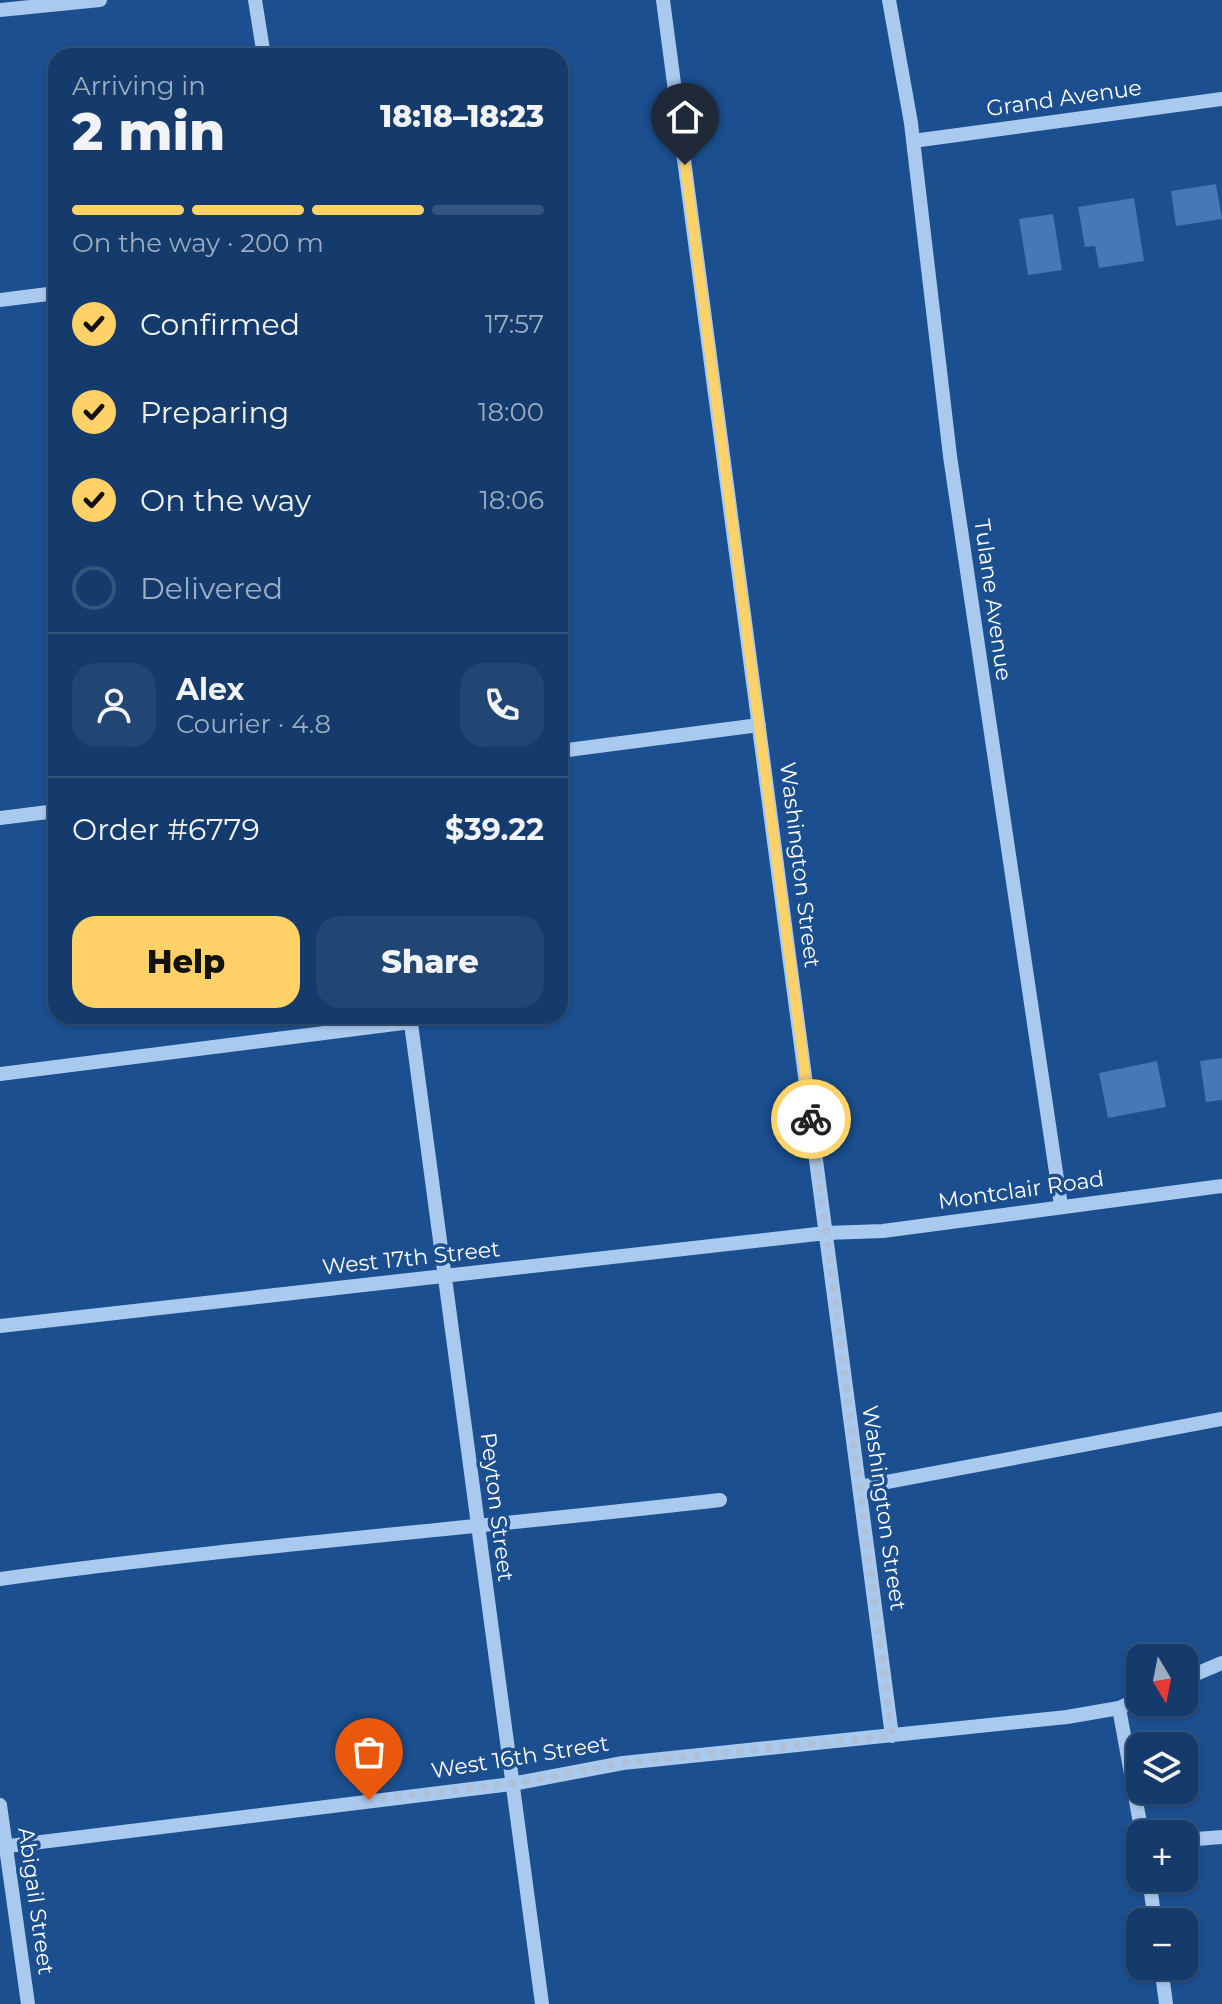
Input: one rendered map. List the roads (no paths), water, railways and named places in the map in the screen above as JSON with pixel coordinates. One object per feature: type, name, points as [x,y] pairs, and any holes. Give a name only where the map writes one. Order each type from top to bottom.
[{"type":"street","points":[[0,10],[100,0]]},
{"type":"street","points":[[255,0],[263,48]]},
{"type":"street","name":"Washington Street","points":[[663,0],[892,1736]]},
{"type":"street","name":"Tulane Avenue","points":[[889,0],[913,141],[950,456],[1061,1206]]},
{"type":"street","name":"Grand Avenue","points":[[913,141],[1222,99]]},
{"type":"street","points":[[0,300],[48,294]]},
{"type":"street","points":[[568,750],[759,725]]},
{"type":"street","points":[[0,818],[48,812]]},
{"type":"street","points":[[0,1074],[374,1024]]},
{"type":"street","name":"Peyton Street","points":[[412,1024],[542,2004]]},
{"type":"street","name":"Montclair Road","points":[[826,1233],[883,1231],[1222,1186]]},
{"type":"street","name":"West 17th Street","points":[[0,1326],[826,1233]]},
{"type":"street","points":[[860,1487],[1222,1419]]},
{"type":"street","points":[[0,1579],[116,1563],[477,1528],[720,1500]]},
{"type":"street","points":[[1198,1673],[1222,1663]]},
{"type":"street","name":"West 16th Street","points":[[3,1847],[512,1784],[623,1763],[892,1736],[1126,1705]]},
{"type":"street","points":[[1119,1708],[1139,1820]]},
{"type":"street","name":"Abigail Street","points":[[0,1805],[3,1847],[28,2004]]},
{"type":"street","points":[[1198,1839],[1222,1837]]},
{"type":"street","points":[[1163,1980],[1166,2004]]}]
